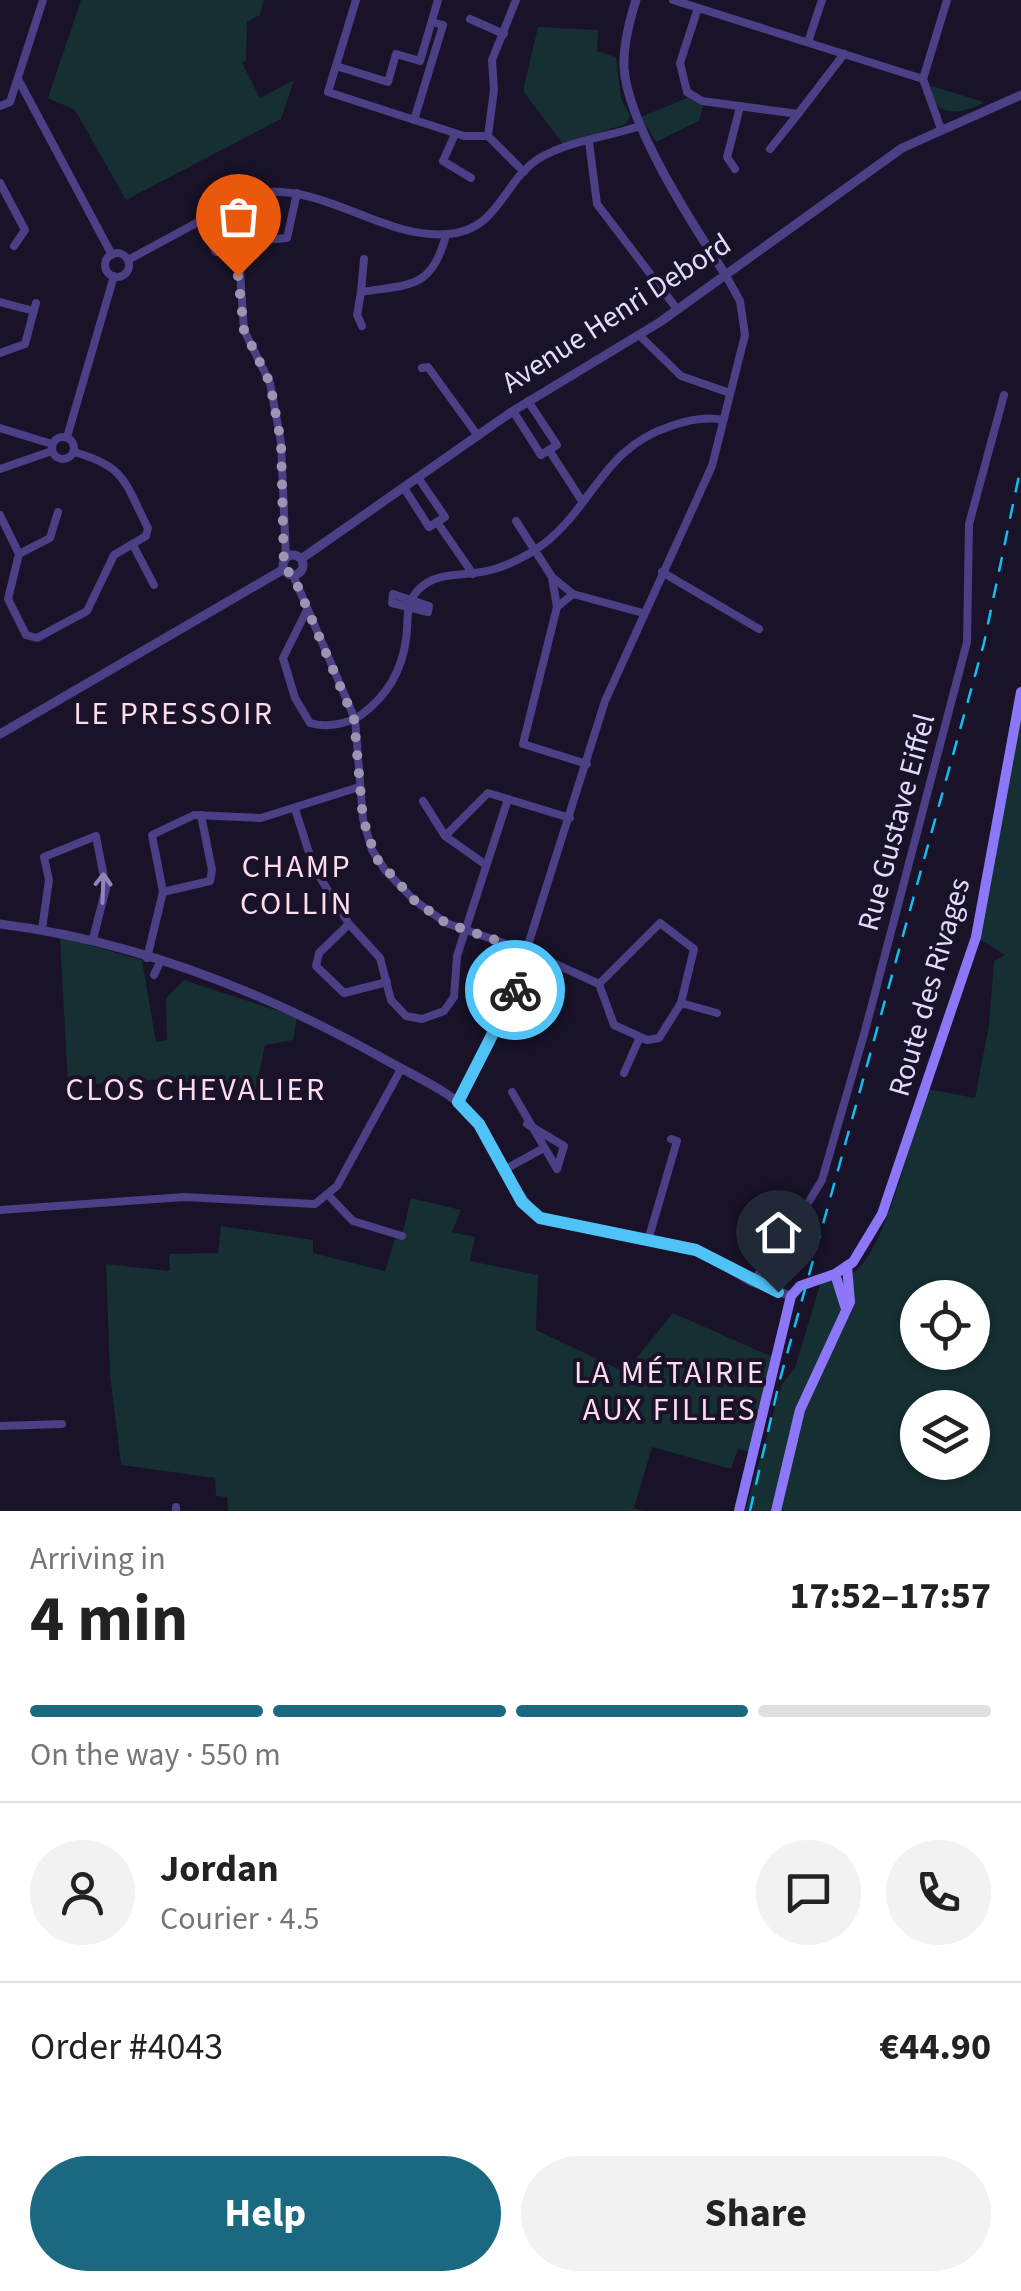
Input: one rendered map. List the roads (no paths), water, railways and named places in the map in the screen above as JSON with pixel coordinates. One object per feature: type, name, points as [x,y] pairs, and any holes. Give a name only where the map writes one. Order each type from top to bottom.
[{"type":"main road","name":"Route des Rivages","points":[[792,1296],[800,1286],[847,1266],[866,1246],[882,1214],[976,937],[1021,692]]},
{"type":"main road","points":[[776,1511],[800,1410],[851,1295],[847,1266]]},
{"type":"main road","points":[[835,1274],[844,1296],[843,1314]]},
{"type":"main road","points":[[739,1511],[792,1296]]},
{"type":"street","points":[[0,106],[13,95],[42,0]]},
{"type":"street","points":[[356,0],[328,92],[456,134],[488,136],[524,172]]},
{"type":"street","points":[[420,61],[438,0]]},
{"type":"street","points":[[488,136],[494,101],[492,60],[516,0]]},
{"type":"street","points":[[458,1102],[503,1018],[605,700],[708,476],[745,324],[740,301],[726,274],[640,126],[624,68],[636,0]]},
{"type":"street","points":[[673,0],[923,79]]},
{"type":"street","points":[[709,11],[712,0]]},
{"type":"street","points":[[808,42],[822,0]]},
{"type":"street","points":[[940,129],[923,79],[947,0]]},
{"type":"street","points":[[698,8],[680,62],[687,92],[702,101],[798,114]]},
{"type":"street","points":[[470,18],[504,34]]},
{"type":"street","points":[[432,22],[457,30]]},
{"type":"street","points":[[414,120],[444,25]]},
{"type":"street","points":[[336,66],[388,82],[396,54],[431,65]]},
{"type":"street","points":[[770,149],[844,54]]},
{"type":"street","points":[[18,79],[112,255],[128,260],[224,207],[267,190],[297,192],[420,231],[446,234],[486,220],[524,172],[550,154],[640,126]]},
{"type":"street","points":[[13,95],[28,100]]},
{"type":"street","name":"Avenue Henri Debord","points":[[301,559],[528,400],[639,335],[902,148],[1021,95]]},
{"type":"street","points":[[735,170],[727,157],[740,107]]},
{"type":"street","points":[[456,134],[442,162],[470,178]]},
{"type":"street","points":[[588,142],[597,204],[677,309]]},
{"type":"street","points":[[0,182],[26,230],[14,246]]},
{"type":"street","points":[[198,221],[216,252],[287,238],[297,192]]},
{"type":"street","points":[[224,207],[238,245],[240,313],[270,383],[281,442],[288,568],[354,719],[366,834],[385,870],[414,900],[466,932],[527,951],[599,984],[614,1025],[640,1038],[657,1040],[680,1003],[694,949],[660,923],[599,984]]},
{"type":"street","points":[[361,292],[424,278],[438,264],[446,234]]},
{"type":"street","points":[[112,255],[106,265],[114,276]]},
{"type":"street","points":[[114,276],[126,272],[128,260]]},
{"type":"street","points":[[362,326],[357,315],[364,260]]},
{"type":"street","points":[[0,469],[52,448],[67,437],[114,276]]},
{"type":"street","points":[[0,302],[35,307],[26,344],[0,353]]},
{"type":"street","points":[[639,335],[682,376],[730,393]]},
{"type":"street","points":[[422,368],[428,367],[478,436]]},
{"type":"street","name":"Rue Gustave Eiffel","points":[[752,1282],[781,1247],[822,1180],[939,749],[970,618],[970,513],[1004,395]]},
{"type":"street","points":[[513,411],[541,455],[549,450],[557,444],[528,400]]},
{"type":"street","points":[[307,610],[284,658],[295,698],[310,723],[354,719],[378,702],[396,674],[406,643],[411,598],[434,578],[495,570],[534,550],[582,501],[616,457],[641,439],[678,424],[724,420]]},
{"type":"street","points":[[0,428],[52,448],[60,459],[74,452],[108,462],[118,470],[148,528],[146,536],[114,554],[106,564],[87,612],[37,638],[26,634],[8,599],[18,554],[0,514]]},
{"type":"street","points":[[67,437],[74,452]]},
{"type":"street","points":[[549,450],[582,501]]},
{"type":"street","points":[[404,488],[429,527],[444,517],[418,478]]},
{"type":"street","points":[[18,554],[50,538],[58,512]]},
{"type":"street","points":[[516,521],[552,578],[573,594],[643,613]]},
{"type":"street","points":[[437,522],[472,574]]},
{"type":"street","points":[[133,545],[154,585]]},
{"type":"street","points":[[1,733],[301,559],[302,570],[288,568]]},
{"type":"street","points":[[662,572],[759,629]]},
{"type":"street","points":[[552,578],[557,607],[523,744],[587,764]]},
{"type":"street","points":[[557,607],[573,594]]},
{"type":"street","points":[[390,597],[411,598],[429,610],[407,609],[392,603],[390,597]]},
{"type":"street","points":[[147,958],[163,892],[152,834],[201,815],[261,818],[359,786]]},
{"type":"street","points":[[445,836],[488,793],[570,818]]},
{"type":"street","points":[[296,808],[314,868],[348,924],[380,958],[391,1000],[406,1016],[437,1016],[454,997],[454,967],[508,798]]},
{"type":"street","points":[[423,800],[445,836],[486,865]]},
{"type":"street","points":[[163,892],[210,882],[212,870],[201,815]]},
{"type":"street","points":[[42,929],[49,880],[44,856],[96,836],[106,888],[93,939]]},
{"type":"street","points":[[0,924],[93,939],[278,1002],[458,1102],[479,1124],[522,1202],[540,1218],[696,1250],[752,1282],[792,1296]]},
{"type":"street","points":[[348,924],[319,953],[316,966],[344,993],[387,982]]},
{"type":"street","points":[[154,975],[160,962]]},
{"type":"street","points":[[680,1003],[718,1013]]},
{"type":"street","points":[[624,1074],[640,1038]]},
{"type":"street","points":[[0,1210],[184,1197],[305,1206],[329,1196],[401,1069]]},
{"type":"street","points":[[512,1092],[526,1124],[564,1146],[560,1167],[554,1169],[538,1134]]},
{"type":"street","points":[[648,1238],[678,1140],[671,1138]]},
{"type":"street","points":[[504,1170],[542,1149]]},
{"type":"street","points":[[329,1196],[353,1221],[402,1236]]},
{"type":"street","name":"Rue Gustave Eiffel","points":[[778,1292],[781,1247]]},
{"type":"street","points":[[0,1426],[62,1424]]},
{"type":"railway","points":[[750,1511],[779,1383],[984,643],[1021,466]]},
{"type":"district","name":"LE PRESSOIR","points":[[174,713]]},
{"type":"district","name":"CHAMP COLLIN","points":[[297,884]]},
{"type":"district","name":"CLOS CHEVALIER","points":[[196,1089]]},
{"type":"district","name":"LA MÉTAIRIE AUX FILLES","points":[[670,1390]]}]
